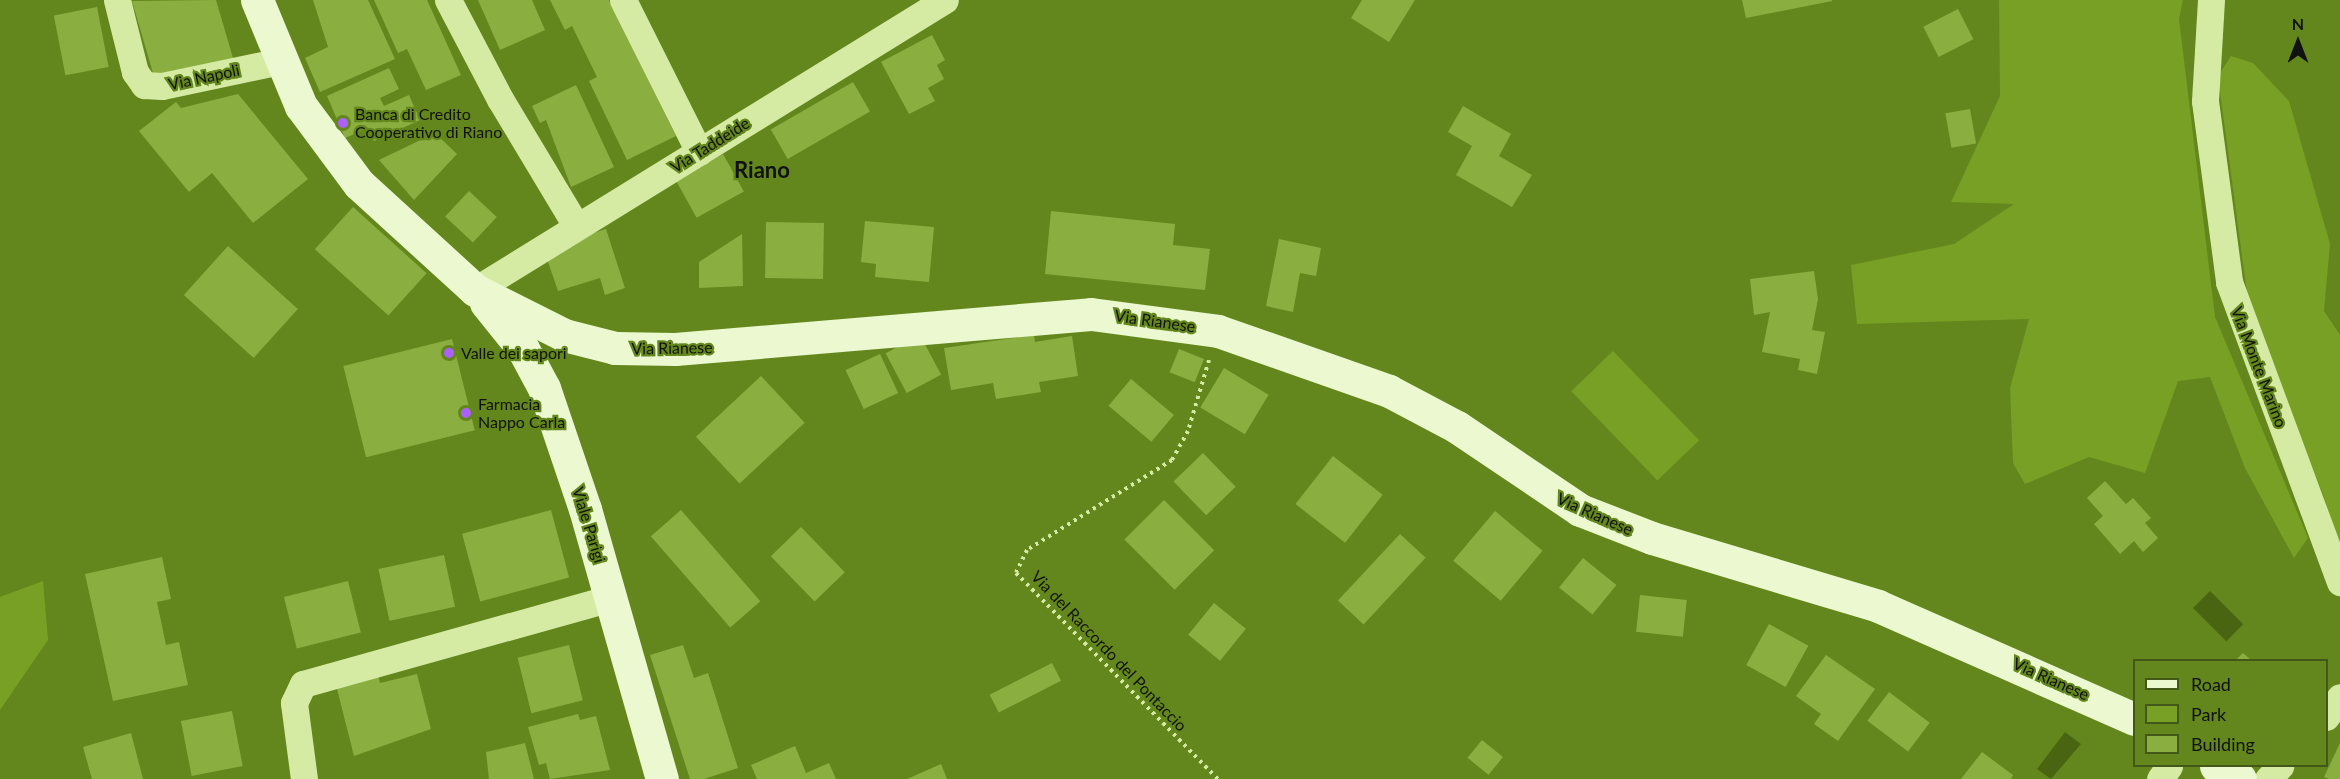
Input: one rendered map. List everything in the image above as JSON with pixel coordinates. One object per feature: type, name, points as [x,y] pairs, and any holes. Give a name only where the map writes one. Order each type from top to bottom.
[{"type":"main road","name":"Via Rianese","points":[[257,0],[278,55],[308,117],[349,173],[475,290],[564,335],[627,349],[725,347],[1050,315],[1143,317],[1218,331],[1389,391],[1457,427],[1580,510],[1661,540],[1878,606],[2133,719]]},
{"type":"main road","name":"Viale Parigi","points":[[475,290],[539,377],[610,598],[662,779]]},
{"type":"main road","points":[[2219,767],[2240,779]]},
{"type":"street","name":"Via Napoli","points":[[117,0],[135,72],[144,85],[162,86],[278,55]]},
{"type":"street","points":[[273,0],[278,55]]},
{"type":"street","points":[[448,0],[500,99],[577,227]]},
{"type":"street","points":[[623,0],[699,152]]},
{"type":"street","name":"Via Taddeide","points":[[475,290],[945,0]]},
{"type":"street","name":"Via Monte Marino","points":[[2211,0],[2205,101],[2229,282],[2340,582]]},
{"type":"street","points":[[304,779],[294,702],[303,684],[610,598]]},
{"type":"street","points":[[2328,714],[2340,697]]},
{"type":"street","points":[[2268,779],[2278,767]]},
{"type":"path","name":"Via del Raccordo del Pontaccio","points":[[1218,331],[1188,431],[1172,460],[1027,550],[1016,573],[1218,779]]},
{"type":"green space","points":[[1999,0],[2183,0],[2179,19],[2215,317],[2308,538],[2294,558],[2245,468],[2210,377],[2178,381],[2145,473],[2089,457],[2025,484],[2013,463],[2010,388],[2029,319],[1857,324],[1851,265],[1954,244],[2014,204],[1951,202],[2000,96]]},
{"type":"green space","points":[[2231,56],[2253,63],[2289,101],[2330,244],[2324,311],[2340,335],[2340,554],[2324,497],[2249,308],[2218,76]]},
{"type":"green space","points":[[1613,351],[1699,440],[1657,480],[1571,391]]},
{"type":"green space","points":[[43,581],[48,640],[0,710],[0,597]]},
{"type":"shaded area","points":[[2210,591],[2243,624],[2226,641],[2193,608]]},
{"type":"shaded area","points":[[2065,732],[2081,744],[2051,779],[2037,769]]},
{"type":"building","points":[[216,0],[233,58],[155,80],[132,1]]},
{"type":"building","points":[[313,0],[368,0],[395,59],[320,92],[305,58],[328,47]]},
{"type":"building","points":[[374,0],[427,0],[461,75],[426,90],[407,49],[398,53]]},
{"type":"building","points":[[478,0],[532,0],[545,30],[500,50]]},
{"type":"building","points":[[550,0],[609,0],[676,136],[627,160],[589,81],[597,77],[572,26],[565,30]]},
{"type":"building","points":[[1362,0],[1415,0],[1389,42],[1351,18]]},
{"type":"building","points":[[1742,0],[1832,0],[1832,1],[1746,18]]},
{"type":"building","points":[[97,7],[109,67],[65,75],[54,15]]},
{"type":"building","points":[[1958,9],[1973,39],[1939,57],[1923,27]]},
{"type":"building","points":[[932,35],[945,60],[937,65],[944,79],[928,88],[935,101],[909,114],[881,62]]},
{"type":"building","points":[[389,68],[399,89],[380,98],[384,106],[409,95],[420,120],[374,141],[368,128],[345,138],[327,96]]},
{"type":"building","points":[[853,82],[870,111],[788,159],[771,130]]},
{"type":"building","points":[[576,85],[614,167],[571,187],[546,120],[540,123],[532,106]]},
{"type":"building","points":[[238,94],[308,179],[253,223],[212,173],[189,192],[139,131],[176,102],[181,108]]},
{"type":"building","points":[[1463,106],[1511,134],[1499,156],[1532,175],[1512,207],[1456,175],[1472,146],[1448,132]]},
{"type":"building","points":[[1970,109],[1976,143],[1951,148],[1945,113]]},
{"type":"building","points":[[435,133],[457,154],[414,200],[379,160]]},
{"type":"building","points":[[723,154],[744,192],[697,218],[676,180]]},
{"type":"building","points":[[469,191],[497,217],[473,243],[445,217]]},
{"type":"building","points":[[353,207],[427,273],[388,316],[315,249]]},
{"type":"building","points":[[1051,211],[1175,224],[1173,245],[1210,249],[1205,290],[1045,274]]},
{"type":"building","points":[[865,221],[934,227],[929,282],[875,277],[876,264],[861,262]]},
{"type":"building","points":[[766,222],[824,223],[823,279],[765,278]]},
{"type":"building","points":[[606,229],[625,288],[605,295],[600,278],[558,291],[547,259],[561,254],[558,244]]},
{"type":"building","points":[[742,234],[743,286],[699,288],[699,262]]},
{"type":"building","points":[[1279,239],[1321,248],[1316,276],[1300,273],[1293,312],[1266,306]]},
{"type":"building","points":[[228,246],[298,309],[254,358],[184,295]]},
{"type":"building","points":[[1814,271],[1818,299],[1812,330],[1825,332],[1817,374],[1798,370],[1800,359],[1762,352],[1770,312],[1754,315],[1750,279]]},
{"type":"building","points":[[920,335],[941,375],[907,393],[886,353]]},
{"type":"building","points":[[1034,335],[1035,342],[1072,336],[1078,376],[1039,382],[1041,392],[996,399],[993,383],[951,390],[944,348]]},
{"type":"building","points":[[452,339],[475,430],[366,457],[343,366]]},
{"type":"building","points":[[1179,349],[1204,359],[1195,382],[1170,372]]},
{"type":"building","points":[[880,354],[898,393],[864,409],[846,370]]},
{"type":"building","points":[[1224,368],[1269,395],[1245,434],[1200,407]]},
{"type":"building","points":[[761,376],[805,423],[740,484],[696,437]]},
{"type":"building","points":[[1131,379],[1174,415],[1151,442],[1109,406]]},
{"type":"building","points":[[1203,453],[1236,487],[1206,515],[1174,481]]},
{"type":"building","points":[[1333,456],[1383,495],[1345,543],[1295,504]]},
{"type":"building","points":[[2105,481],[2126,504],[2133,498],[2151,518],[2145,523],[2158,538],[2143,552],[2134,541],[2120,554],[2094,524],[2103,516],[2087,498]]},
{"type":"building","points":[[1164,500],[1214,550],[1175,590],[1124,540]]},
{"type":"building","points":[[551,510],[569,578],[480,601],[462,534]]},
{"type":"building","points":[[681,510],[760,601],[730,628],[651,536]]},
{"type":"building","points":[[1495,511],[1542,551],[1501,601],[1453,561]]},
{"type":"building","points":[[801,527],[845,572],[815,601],[771,556]]},
{"type":"building","points":[[1400,534],[1426,558],[1364,624],[1338,601]]},
{"type":"building","points":[[444,555],[455,607],[389,621],[378,569]]},
{"type":"building","points":[[162,557],[171,599],[157,602],[166,645],[179,642],[188,685],[113,701],[85,574]]},
{"type":"building","points":[[1583,558],[1616,585],[1593,615],[1559,588]]},
{"type":"building","points":[[348,581],[361,632],[297,648],[284,597]]},
{"type":"building","points":[[1640,595],[1687,600],[1683,637],[1636,632]]},
{"type":"building","points":[[1214,603],[1246,629],[1220,661],[1188,635]]},
{"type":"building","points":[[1769,624],[1808,646],[1786,687],[1746,665]]},
{"type":"building","points":[[569,645],[583,700],[531,713],[518,658]]},
{"type":"building","points":[[683,645],[694,678],[708,673],[738,768],[704,779],[690,779],[650,655]]},
{"type":"building","points":[[2243,653],[2250,659],[2237,659]]},
{"type":"building","points":[[1826,655],[1875,689],[1838,741],[1814,724],[1821,714],[1796,696]]},
{"type":"building","points":[[1052,663],[1061,681],[999,713],[990,695]]},
{"type":"building","points":[[377,670],[380,683],[417,674],[431,729],[354,756],[335,681]]},
{"type":"building","points":[[1889,692],[1930,723],[1908,751],[1867,721]]},
{"type":"building","points":[[232,711],[243,766],[192,776],[181,721]]},
{"type":"building","points":[[578,714],[580,720],[596,716],[610,770],[550,779],[546,763],[539,765],[528,727]]},
{"type":"building","points":[[131,733],[143,779],[92,779],[83,747]]},
{"type":"building","points":[[1482,740],[1503,757],[1489,775],[1468,758]]},
{"type":"building","points":[[525,743],[534,779],[489,779],[486,752]]},
{"type":"building","points":[[2340,743],[2340,779],[2329,779],[2324,777]]},
{"type":"building","points":[[795,746],[806,773],[829,763],[836,779],[757,779],[751,765]]},
{"type":"building","points":[[1982,752],[2013,775],[2011,779],[1961,779]]},
{"type":"building","points":[[941,764],[947,779],[907,779]]},
{"type":"place","name":"Banca di Credito Cooperativo di Riano","points":[[343,123]]},
{"type":"place","name":"Valle dei sapori","points":[[449,353]]},
{"type":"place","name":"Farmacia Nappo Carla","points":[[466,413]]},
{"type":"district","name":"Riano","points":[[762,170]]}]
